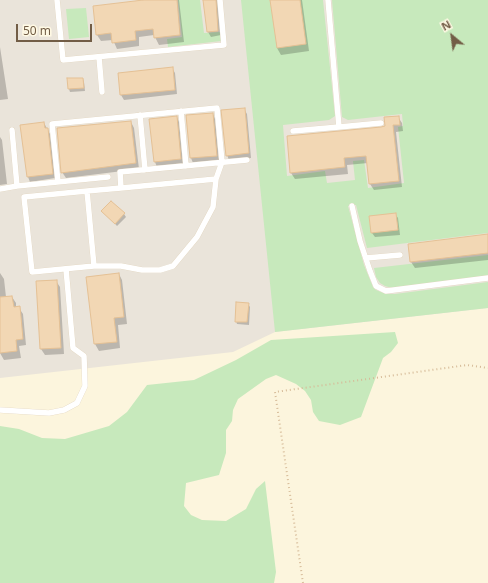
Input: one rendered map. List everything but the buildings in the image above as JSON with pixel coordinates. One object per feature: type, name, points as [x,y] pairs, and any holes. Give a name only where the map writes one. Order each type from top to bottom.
[{"type":"lane","points":[[57,0],[63,60],[224,45],[220,0]]},
{"type":"lane","points":[[328,0],[339,127]]},
{"type":"lane","points":[[100,57],[102,92]]},
{"type":"lane","points":[[58,182],[52,124],[217,108],[222,162],[216,179],[213,207],[197,237],[173,266],[160,270],[142,270],[121,266],[94,266],[32,272],[24,197],[216,179]]},
{"type":"lane","points":[[181,111],[186,166]]},
{"type":"lane","points":[[140,115],[145,170]]},
{"type":"lane","points":[[293,131],[380,123]]},
{"type":"lane","points":[[12,130],[17,186]]},
{"type":"lane","points":[[121,188],[120,172],[247,160]]},
{"type":"lane","points":[[0,189],[108,177]]},
{"type":"lane","points":[[87,191],[94,266]]},
{"type":"lane","points":[[352,206],[366,258],[376,286],[386,291],[488,278]]},
{"type":"lane","points":[[366,258],[400,254]]},
{"type":"lane","points":[[0,410],[49,413],[64,410],[77,403],[85,386],[84,356],[73,348],[66,269]]},
{"type":"path","points":[[304,583],[275,392],[467,365],[488,368]]},
{"type":"shaded area","points":[[0,0],[488,0],[488,308],[275,332],[233,352],[0,378]]},
{"type":"green space","points":[[178,0],[200,0],[204,33],[220,32],[221,41],[168,47],[167,39],[182,37]]},
{"type":"green space","points":[[241,0],[323,0],[335,116],[329,120],[283,125],[287,176],[325,171],[327,183],[355,180],[353,161],[364,160],[368,188],[404,183],[398,127],[403,126],[402,114],[348,120],[342,117],[332,0],[488,0],[488,233],[367,248],[356,205],[348,206],[364,265],[373,287],[376,290],[386,294],[395,294],[488,282],[488,308],[275,332]]},
{"type":"green space","points":[[86,8],[89,37],[69,39],[66,9]]},
{"type":"green space","points":[[488,255],[488,276],[392,288],[380,283],[376,277],[374,268]]},
{"type":"green space","points":[[395,332],[398,343],[391,352],[383,358],[361,417],[340,425],[319,421],[313,412],[311,400],[305,391],[296,384],[276,375],[266,379],[238,399],[233,410],[232,421],[226,430],[226,453],[219,475],[186,483],[184,506],[191,515],[202,520],[226,521],[246,509],[256,489],[265,481],[276,572],[274,583],[0,583],[0,426],[19,429],[42,438],[65,439],[109,426],[127,412],[147,385],[194,380],[236,360],[271,340]]}]
